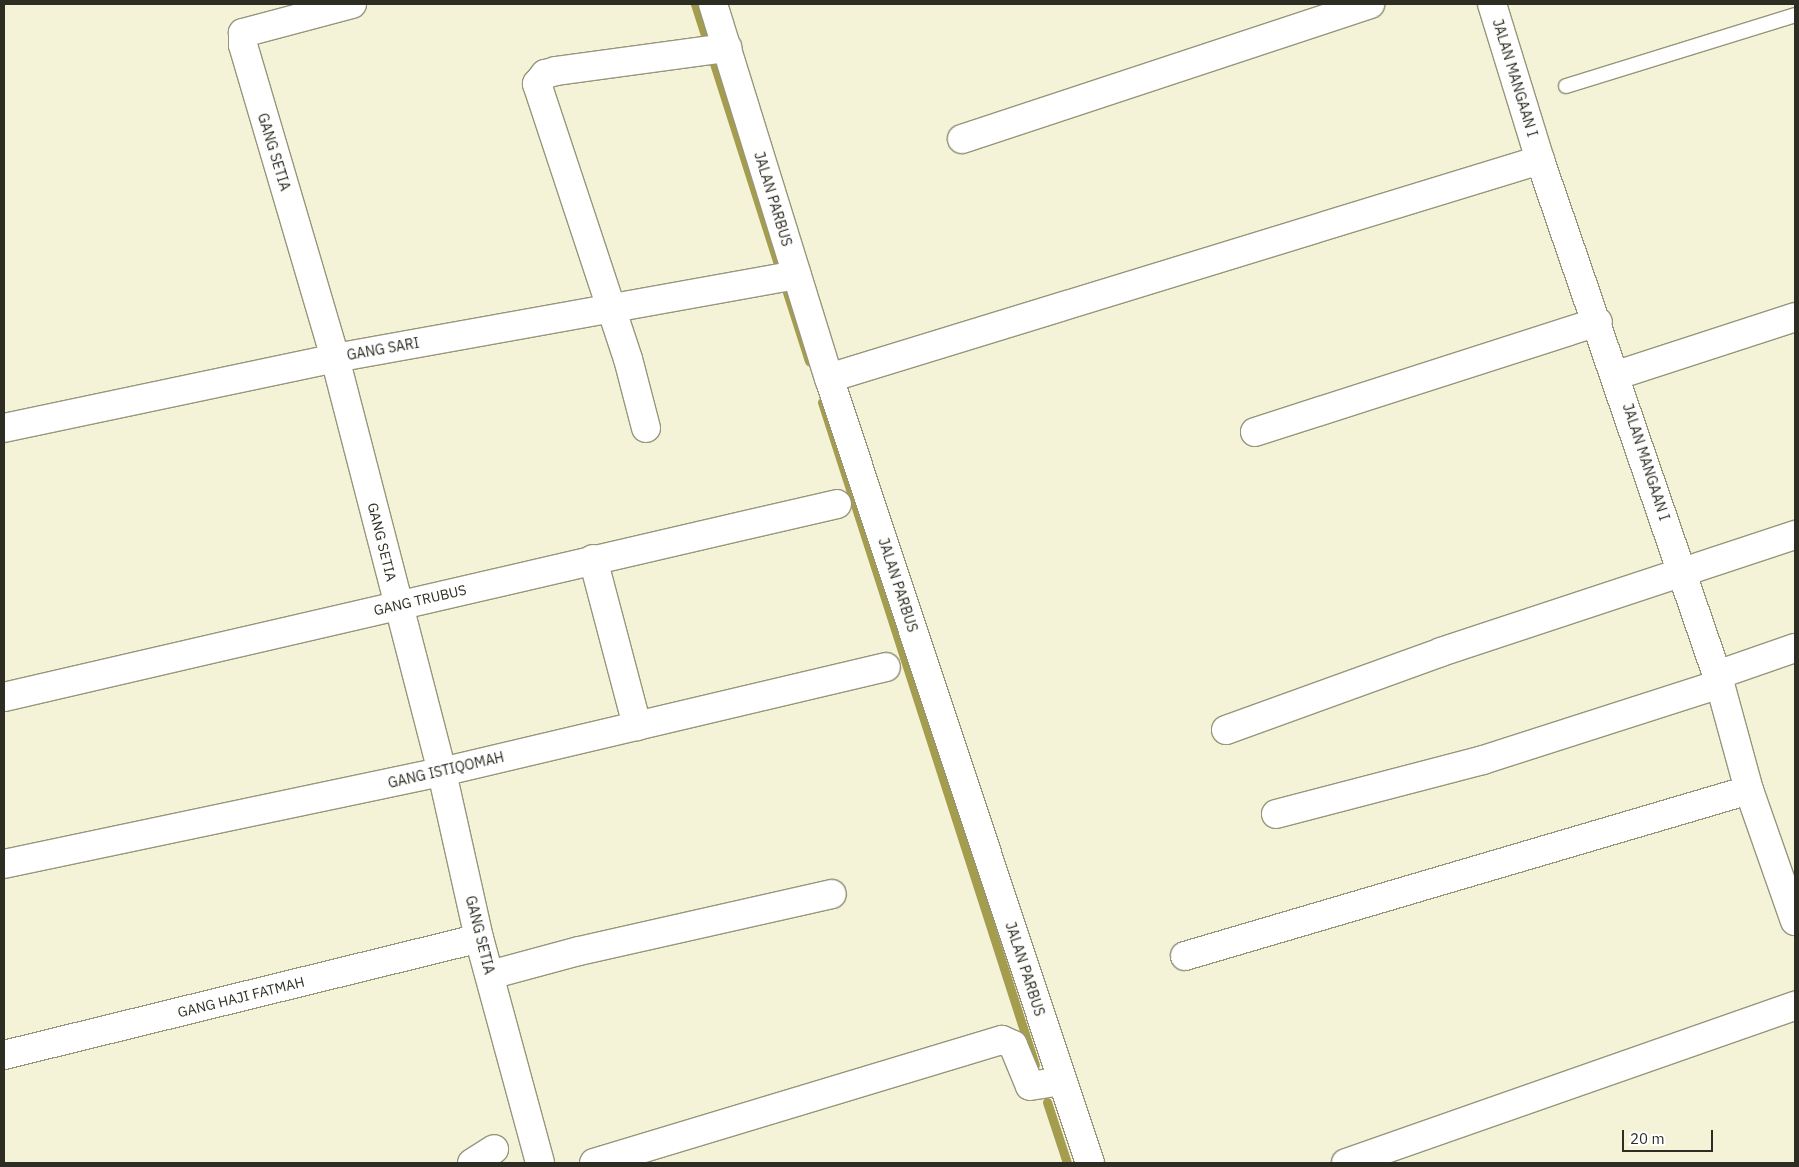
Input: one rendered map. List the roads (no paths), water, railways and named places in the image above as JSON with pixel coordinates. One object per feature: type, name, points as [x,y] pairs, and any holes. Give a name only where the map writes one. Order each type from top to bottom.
[{"type":"street","name":"GANG SETIA","points":[[352,4],[244,33],[246,59],[335,358],[442,772],[479,938],[540,1163]]},
{"type":"street","name":"JALAN PARBUS","points":[[713,4],[719,49],[1090,1163]]},
{"type":"street","points":[[962,139],[1370,4]]},
{"type":"street","name":"JALAN MANGAAN I","points":[[1492,4],[1540,160],[1617,376],[1719,680],[1749,790],[1795,921]]},
{"type":"street","points":[[646,428],[610,308],[540,97],[540,78],[556,71],[719,49]]},
{"type":"street","points":[[829,378],[1540,160]]},
{"type":"street","name":"GANG SARI","points":[[4,428],[335,358],[795,276]]},
{"type":"street","points":[[1617,376],[1795,317]]},
{"type":"street","points":[[1255,432],[1598,322]]},
{"type":"street","name":"GANG TRUBUS","points":[[4,697],[837,504]]},
{"type":"street","points":[[1226,730],[1441,652],[1795,535]]},
{"type":"street","points":[[593,559],[637,726]]},
{"type":"street","points":[[1276,814],[1482,760],[1719,680],[1795,648]]},
{"type":"street","name":"GANG ISTIQOMAH","points":[[4,864],[442,772],[886,667]]},
{"type":"street","points":[[1185,956],[1749,790]]},
{"type":"street","points":[[490,975],[579,951],[832,894]]},
{"type":"street","name":"GANG HAJI FATMAH","points":[[4,1055],[479,938]]},
{"type":"street","points":[[1346,1163],[1795,1006]]},
{"type":"street","points":[[594,1163],[1002,1040],[1013,1045],[1030,1086],[1062,1081]]},
{"type":"lane","points":[[1566,86],[1795,15]]},
{"type":"waterway","points":[[695,4],[809,361]]},
{"type":"waterway","points":[[822,402],[1035,1065]]},
{"type":"waterway","points":[[1047,1102],[1067,1163]]}]
